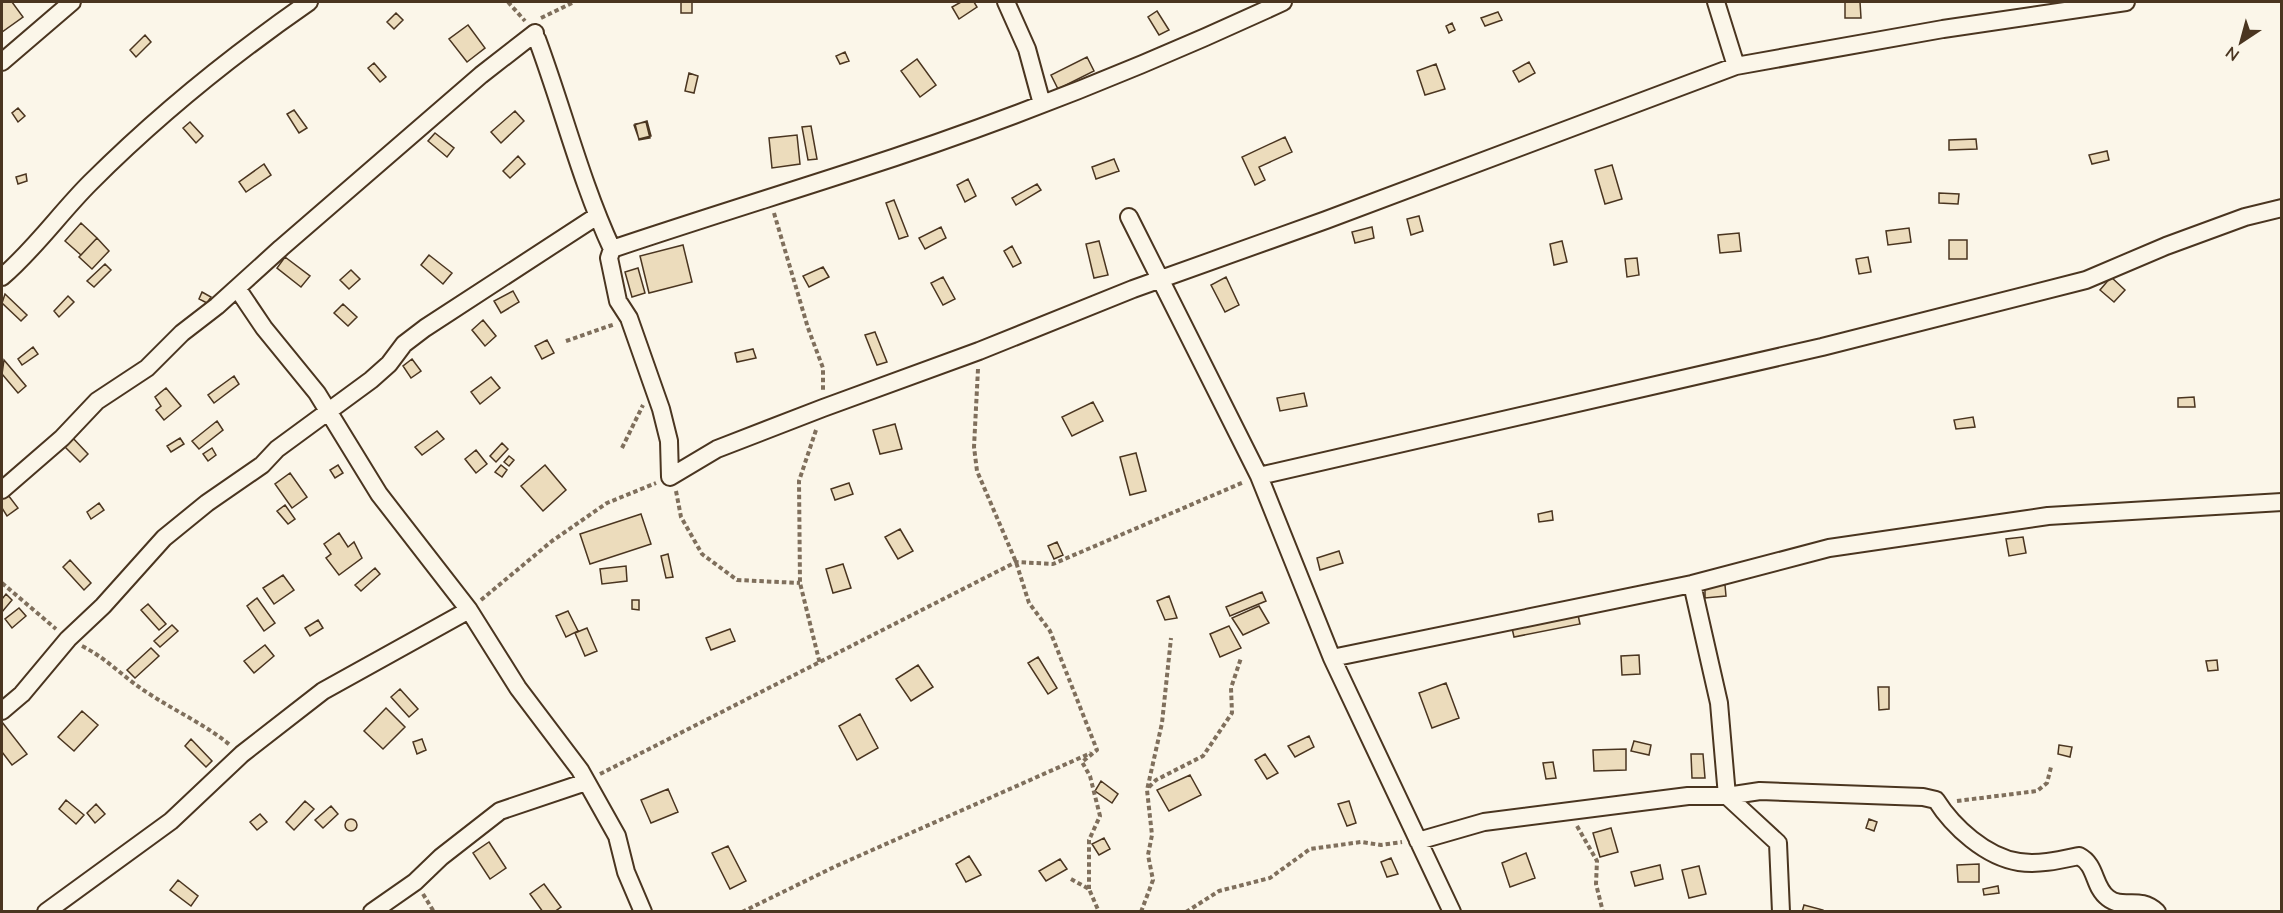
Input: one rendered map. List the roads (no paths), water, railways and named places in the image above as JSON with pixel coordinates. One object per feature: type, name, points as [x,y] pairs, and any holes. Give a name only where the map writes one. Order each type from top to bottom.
[{"type":"street","points":[[2,62],[72,2]]},
{"type":"street","points":[[2,277],[90,183],[158,119],[251,41],[309,2]]},
{"type":"street","points":[[1006,2],[1027,49],[1042,104]]},
{"type":"street","points":[[612,249],[854,171],[1042,104],[1205,38],[1283,2]]},
{"type":"street","points":[[1716,2],[1736,66]]},
{"type":"street","points":[[2,490],[62,438],[97,401],[147,368],[182,333],[237,288],[481,75],[536,31],[597,216],[612,249],[609,258],[618,301],[629,318],[653,383],[669,441],[670,477],[717,449],[979,351],[1133,289],[1161,281],[1736,66],[1943,29],[2126,2]]},
{"type":"street","points":[[1259,476],[1811,350],[2086,280],[2166,246],[2246,217],[2282,208]]},
{"type":"street","points":[[2,711],[22,694],[68,639],[103,606],[164,538],[207,503],[262,465],[277,449],[371,380],[389,364],[404,344],[425,328],[597,216]]},
{"type":"street","points":[[1129,218],[1259,476],[1332,658],[1452,912]]},
{"type":"street","points":[[237,288],[330,412],[379,494],[469,610],[518,688],[586,782],[617,836],[626,872],[643,912]]},
{"type":"street","points":[[1332,658],[1692,584],[1829,548],[2048,516],[2282,502]]},
{"type":"street","points":[[1692,584],[1719,703],[1727,796],[1779,843],[1781,912]]},
{"type":"street","points":[[46,912],[171,821],[242,754],[323,691],[469,610]]},
{"type":"street","points":[[372,912],[415,882],[441,857],[500,811],[586,782]]},
{"type":"street","points":[[1418,841],[1484,822],[1656,800],[1727,796],[1760,791],[1923,797],[1936,800],[1948,820],[1980,846],[2018,862],[2052,862],[2079,856],[2089,861],[2107,897],[2119,903],[2144,902],[2157,912]]}]
